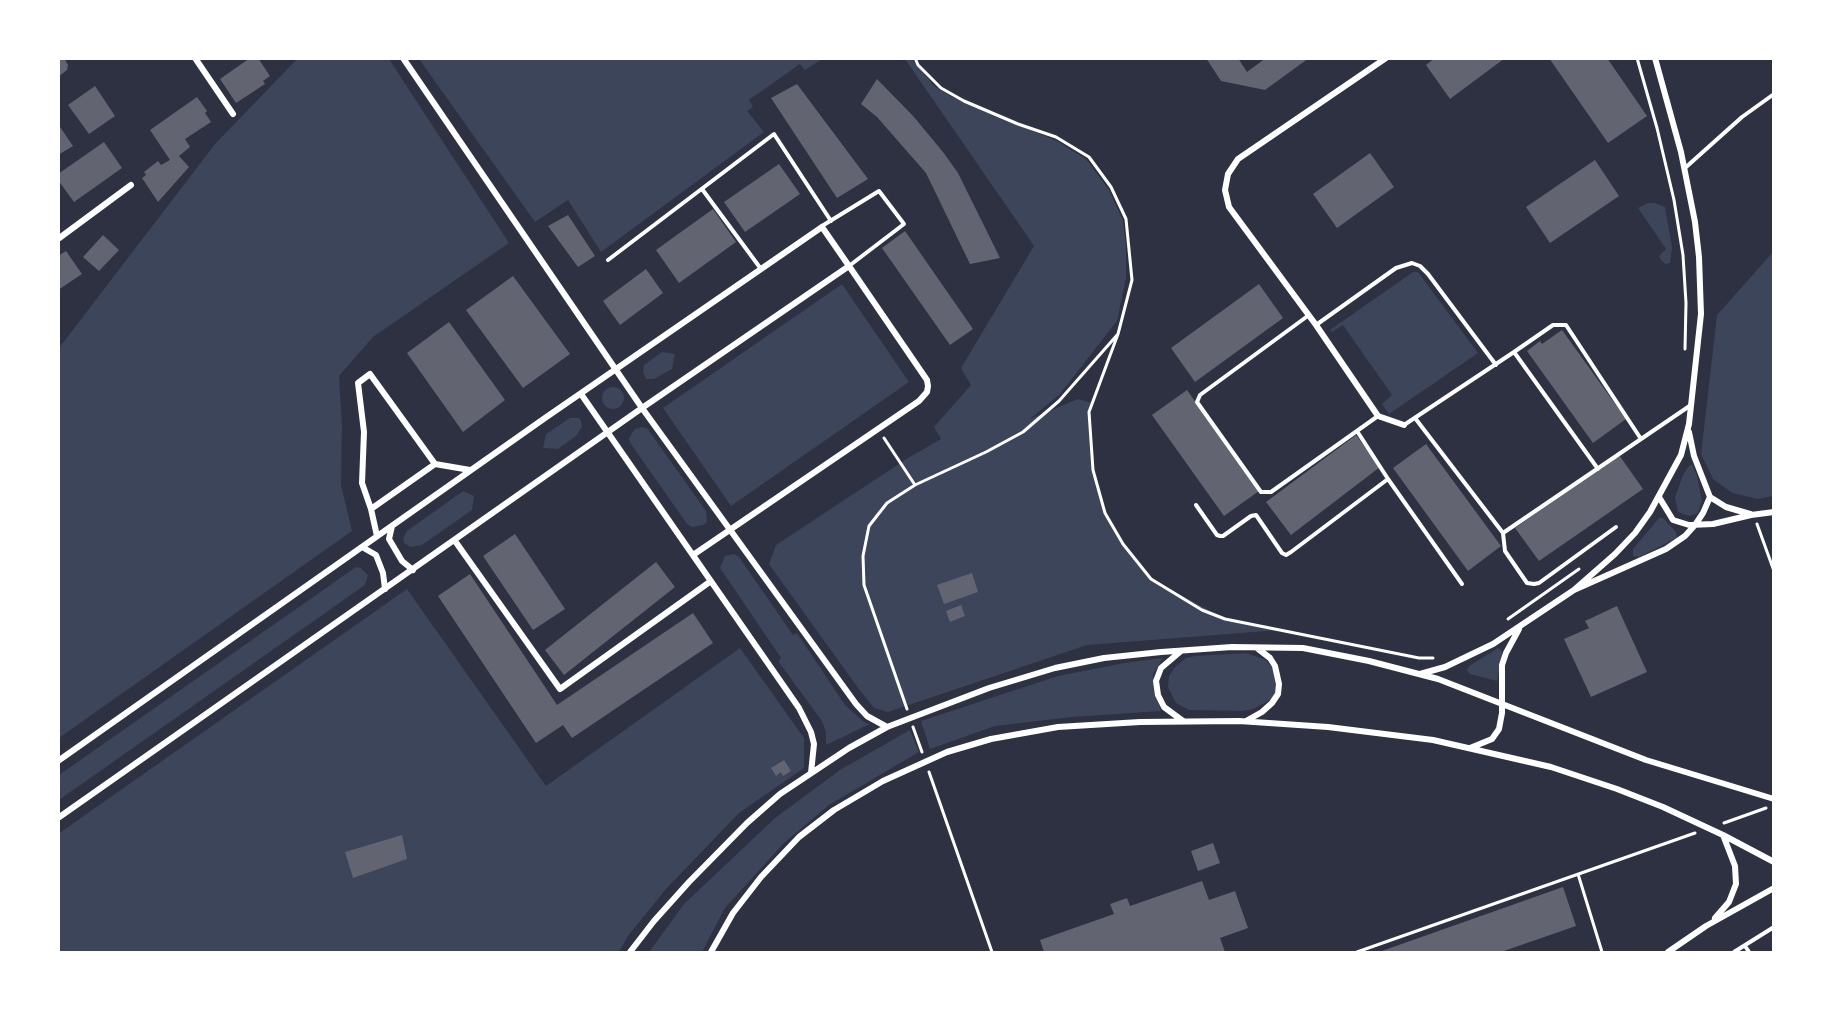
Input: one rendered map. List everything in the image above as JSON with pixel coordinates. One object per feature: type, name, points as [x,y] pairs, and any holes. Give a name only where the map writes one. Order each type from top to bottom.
[{"type":"street","points":[[195,58],[233,114]]},
{"type":"street","points":[[403,58],[642,408],[856,704],[867,716],[887,727]]},
{"type":"street","points":[[1386,58],[1238,159],[1228,174],[1225,190],[1229,207],[1309,315],[1378,416],[1404,425]]},
{"type":"street","points":[[1420,674],[1445,667],[1493,644],[1574,590],[1628,541],[1659,497],[1681,455],[1689,424],[1700,338],[1702,291],[1695,222],[1684,168],[1655,58]]},
{"type":"street","points":[[58,239],[132,186]]},
{"type":"street","points":[[58,761],[471,470],[822,227],[927,380],[927,392],[878,429],[693,555]]},
{"type":"street","points":[[58,818],[642,408],[849,266]]},
{"type":"street","points":[[377,536],[362,483],[364,432],[358,383],[370,374],[435,464]]},
{"type":"street","points":[[581,394],[803,715],[814,744],[811,773]]},
{"type":"street","points":[[1689,424],[1694,456],[1710,497],[1726,507],[1752,514]]},
{"type":"street","points":[[371,509],[435,464],[471,470]]},
{"type":"street","points":[[1659,497],[1673,520],[1684,525],[1723,522],[1752,514],[1773,512]]},
{"type":"street","points":[[1574,590],[1666,549],[1685,536],[1695,525],[1710,497]]},
{"type":"street","points":[[392,526],[389,539],[402,561],[413,570]]},
{"type":"street","points":[[455,541],[560,689],[711,581]]},
{"type":"street","points":[[362,548],[376,555],[383,573],[385,589]]},
{"type":"street","points":[[1467,748],[1479,746],[1494,737],[1501,723],[1503,659],[1519,628]]},
{"type":"street","points":[[1246,722],[1267,708],[1279,691],[1280,681],[1275,666],[1270,658],[1257,648]]},
{"type":"street","points":[[631,952],[654,921],[707,861],[762,809],[811,773],[887,727],[989,688],[1055,668],[1104,658],[1182,651],[1303,648],[1369,661],[1420,674],[1502,703],[1646,760],[1773,799]]},
{"type":"street","points":[[1182,651],[1161,668],[1156,681],[1158,695],[1164,707],[1184,722]]},
{"type":"street","points":[[711,952],[742,900],[778,857],[799,837],[847,801],[903,771],[947,752],[1002,736],[1058,727],[1246,722],[1328,727],[1433,740],[1551,767],[1607,786],[1663,807],[1723,834],[1773,862]]},
{"type":"street","points":[[1668,952],[1677,950],[1706,926],[1729,902],[1736,884],[1735,866],[1723,834]]},
{"type":"street","points":[[1706,926],[1773,888]]},
{"type":"lane","points":[[1684,168],[1742,117],[1773,94]]},
{"type":"lane","points":[[608,260],[774,134],[831,221]]},
{"type":"lane","points":[[702,189],[761,269]]},
{"type":"lane","points":[[822,227],[879,191],[904,224],[849,266]]},
{"type":"lane","points":[[1316,325],[1396,268],[1412,263],[1420,266],[1428,274],[1496,364]]},
{"type":"lane","points":[[1309,315],[1200,395],[1197,402],[1261,492],[1271,492],[1378,416]]},
{"type":"lane","points":[[1404,425],[1553,324],[1560,323],[1566,325],[1641,439]]},
{"type":"lane","points":[[1514,352],[1598,469]]},
{"type":"lane","points":[[1503,533],[1691,404]]},
{"type":"lane","points":[[1415,418],[1503,533],[1506,551],[1527,583],[1539,583],[1616,527]]},
{"type":"lane","points":[[1357,431],[1461,584]]},
{"type":"lane","points":[[1196,506],[1220,536],[1256,515],[1282,553],[1286,555],[1388,478]]},
{"type":"lane","points":[[1734,952],[1773,927]]},
{"type":"lane","points":[[1745,946],[1749,952]]},
{"type":"path","points":[[915,58],[918,65],[941,88],[964,101],[1056,137],[1089,157],[1111,187],[1126,219],[1132,280],[1118,334],[1059,401],[1023,432],[915,485],[887,503],[869,526],[863,556],[864,585],[922,753]]},
{"type":"path","points":[[878,429],[915,485]]},
{"type":"path","points":[[1752,514],[1773,571]]},
{"type":"path","points":[[926,764],[992,952]]},
{"type":"path","points":[[1357,952],[1621,860]]},
{"type":"path","points":[[1578,874],[1602,952]]},
{"type":"shaded area","points":[[297,59],[389,59],[509,243],[373,337],[339,376],[342,424],[341,485],[352,531],[59,738],[59,348],[215,144]]},
{"type":"shaded area","points":[[419,59],[822,59],[805,70],[800,64],[749,100],[753,107],[747,111],[764,132],[601,252],[568,200],[535,222]]},
{"type":"shaded area","points":[[905,59],[912,59],[934,86],[952,97],[1057,141],[1086,159],[1109,190],[1123,221],[1126,245],[1126,278],[1117,321],[1060,394],[1030,419],[1078,399],[1092,403],[1089,412],[1093,470],[1105,513],[1123,544],[1151,579],[1225,619],[1279,630],[1087,645],[888,712],[874,708],[769,564],[776,545],[908,458],[941,439],[934,427],[971,385],[961,368],[1034,246]]},
{"type":"shaded area","points":[[1648,203],[1665,207],[1672,247],[1670,263],[1665,264],[1661,260],[1659,256],[1666,249],[1638,208]]},
{"type":"shaded area","points":[[1773,252],[1773,496],[1758,499],[1732,493],[1713,479],[1701,454],[1717,315]]},
{"type":"shaded area","points":[[1413,272],[1418,272],[1478,353],[1389,414],[1382,404],[1392,395],[1343,325],[1332,332],[1330,330]]},
{"type":"shaded area","points":[[842,284],[909,382],[731,506],[663,408]]},
{"type":"shaded area","points":[[662,352],[675,354],[672,369],[654,379],[646,379],[643,372],[644,365]]},
{"type":"shaded area","points":[[613,387],[621,390],[624,398],[621,406],[613,409],[605,406],[602,398],[605,390]]},
{"type":"shaded area","points":[[570,418],[579,418],[581,421],[582,427],[576,436],[558,449],[543,448],[546,434]]},
{"type":"shaded area","points":[[641,427],[647,428],[706,511],[707,522],[703,525],[692,527],[687,524],[631,444],[629,439],[632,433]]},
{"type":"shaded area","points":[[1692,464],[1702,501],[1698,513],[1689,516],[1678,512],[1675,497],[1683,475]]},
{"type":"shaded area","points":[[463,491],[474,496],[472,510],[422,545],[410,547],[404,543],[403,539],[407,531]]},
{"type":"shaded area","points":[[1659,518],[1663,518],[1676,532],[1677,538],[1639,557],[1633,556],[1633,549]]},
{"type":"shaded area","points":[[734,554],[739,557],[793,635],[797,633],[845,705],[864,722],[870,724],[826,745],[826,732],[822,721],[778,661],[781,658],[720,568],[725,556]]},
{"type":"shaded area","points":[[356,567],[361,568],[368,575],[365,585],[59,800],[59,775]]},
{"type":"shaded area","points":[[407,589],[546,786],[740,648],[804,738],[804,768],[739,813],[666,889],[628,936],[619,952],[59,952],[58,834]]},
{"type":"shaded area","points":[[1498,648],[1502,651],[1502,655],[1497,681],[1470,674],[1467,670],[1469,666]]},
{"type":"shaded area","points":[[1246,653],[1266,660],[1276,673],[1277,692],[1272,699],[1253,709],[1243,711],[1189,710],[1176,703],[1168,687],[1169,676],[1175,667],[1186,658]]},
{"type":"shaded area","points":[[1163,658],[1153,674],[1161,711],[1072,717],[995,726],[930,749],[921,721],[1058,676]]},
{"type":"shaded area","points":[[910,730],[919,752],[829,805],[784,843],[725,908],[702,952],[649,952],[684,904],[775,818],[840,770]]},
{"type":"building","points":[[58,58],[64,58],[68,65],[67,70],[58,77]]},
{"type":"building","points":[[250,58],[258,58],[270,76],[263,81],[265,84],[236,103],[220,79]]},
{"type":"building","points":[[1206,58],[1238,58],[1247,72],[1266,58],[1309,58],[1265,90],[1221,81]]},
{"type":"building","points":[[1435,58],[1505,58],[1450,99],[1426,65]]},
{"type":"building","points":[[1549,58],[1607,58],[1647,116],[1608,143]]},
{"type":"building","points":[[877,79],[914,117],[958,173],[1000,258],[970,264],[926,173],[877,117],[861,104]]},
{"type":"building","points":[[797,84],[868,179],[837,198],[771,98]]},
{"type":"building","points":[[95,86],[115,116],[89,134],[68,105]]},
{"type":"building","points":[[197,97],[207,111],[205,113],[211,122],[185,139],[190,147],[179,156],[189,167],[158,202],[142,178],[146,175],[144,172],[158,161],[161,165],[170,160],[150,130]]},
{"type":"building","points":[[58,124],[73,146],[58,155]]},
{"type":"building","points":[[104,142],[122,168],[74,202],[58,180],[58,174]]},
{"type":"building","points":[[1370,153],[1394,187],[1337,228],[1313,194]]},
{"type":"building","points":[[1595,160],[1619,196],[1550,243],[1526,207]]},
{"type":"building","points":[[779,164],[800,194],[745,232],[724,202]]},
{"type":"building","points":[[713,209],[736,242],[679,283],[656,250]]},
{"type":"building","points":[[568,215],[595,256],[578,267],[548,226]]},
{"type":"building","points":[[905,231],[973,329],[950,345],[882,248]]},
{"type":"building","points":[[103,235],[119,250],[99,271],[83,257]]},
{"type":"building","points":[[66,251],[82,274],[58,290],[58,256]]},
{"type":"building","points":[[646,269],[663,293],[620,325],[603,301]]},
{"type":"building","points":[[513,276],[570,354],[523,388],[466,310]]},
{"type":"building","points":[[1259,284],[1283,318],[1195,382],[1171,348]]},
{"type":"building","points":[[449,322],[505,400],[463,432],[407,353]]},
{"type":"building","points":[[1562,330],[1626,419],[1593,443],[1527,351],[1540,341],[1542,344]]},
{"type":"building","points":[[1187,390],[1259,491],[1224,516],[1152,415]]},
{"type":"building","points":[[1356,435],[1380,467],[1291,535],[1266,502]]},
{"type":"building","points":[[1426,444],[1501,546],[1468,571],[1393,468]]},
{"type":"building","points":[[1619,455],[1643,489],[1539,561],[1515,528]]},
{"type":"building","points":[[515,534],[565,609],[533,630],[483,556]]},
{"type":"building","points":[[656,562],[675,587],[564,675],[545,650]]},
{"type":"building","points":[[972,573],[978,592],[944,604],[937,585]]},
{"type":"building","points":[[470,574],[557,705],[693,613],[713,643],[572,738],[563,725],[536,743],[438,596]]},
{"type":"building","points":[[961,605],[965,616],[950,622],[946,611]]},
{"type":"building","points":[[1617,606],[1647,672],[1591,697],[1564,639],[1589,628],[1585,621]]},
{"type":"building","points":[[784,760],[791,771],[783,776],[781,772],[776,776],[771,768]]},
{"type":"building","points":[[402,835],[407,859],[353,878],[345,852]]},
{"type":"building","points":[[1213,843],[1220,863],[1198,871],[1191,851]]},
{"type":"building","points":[[1202,881],[1209,900],[1235,891],[1248,928],[1220,938],[1225,952],[1044,952],[1040,940],[1114,914],[1110,904],[1127,898],[1130,906]]},
{"type":"building","points":[[1563,887],[1576,926],[1501,952],[1379,952]]}]
